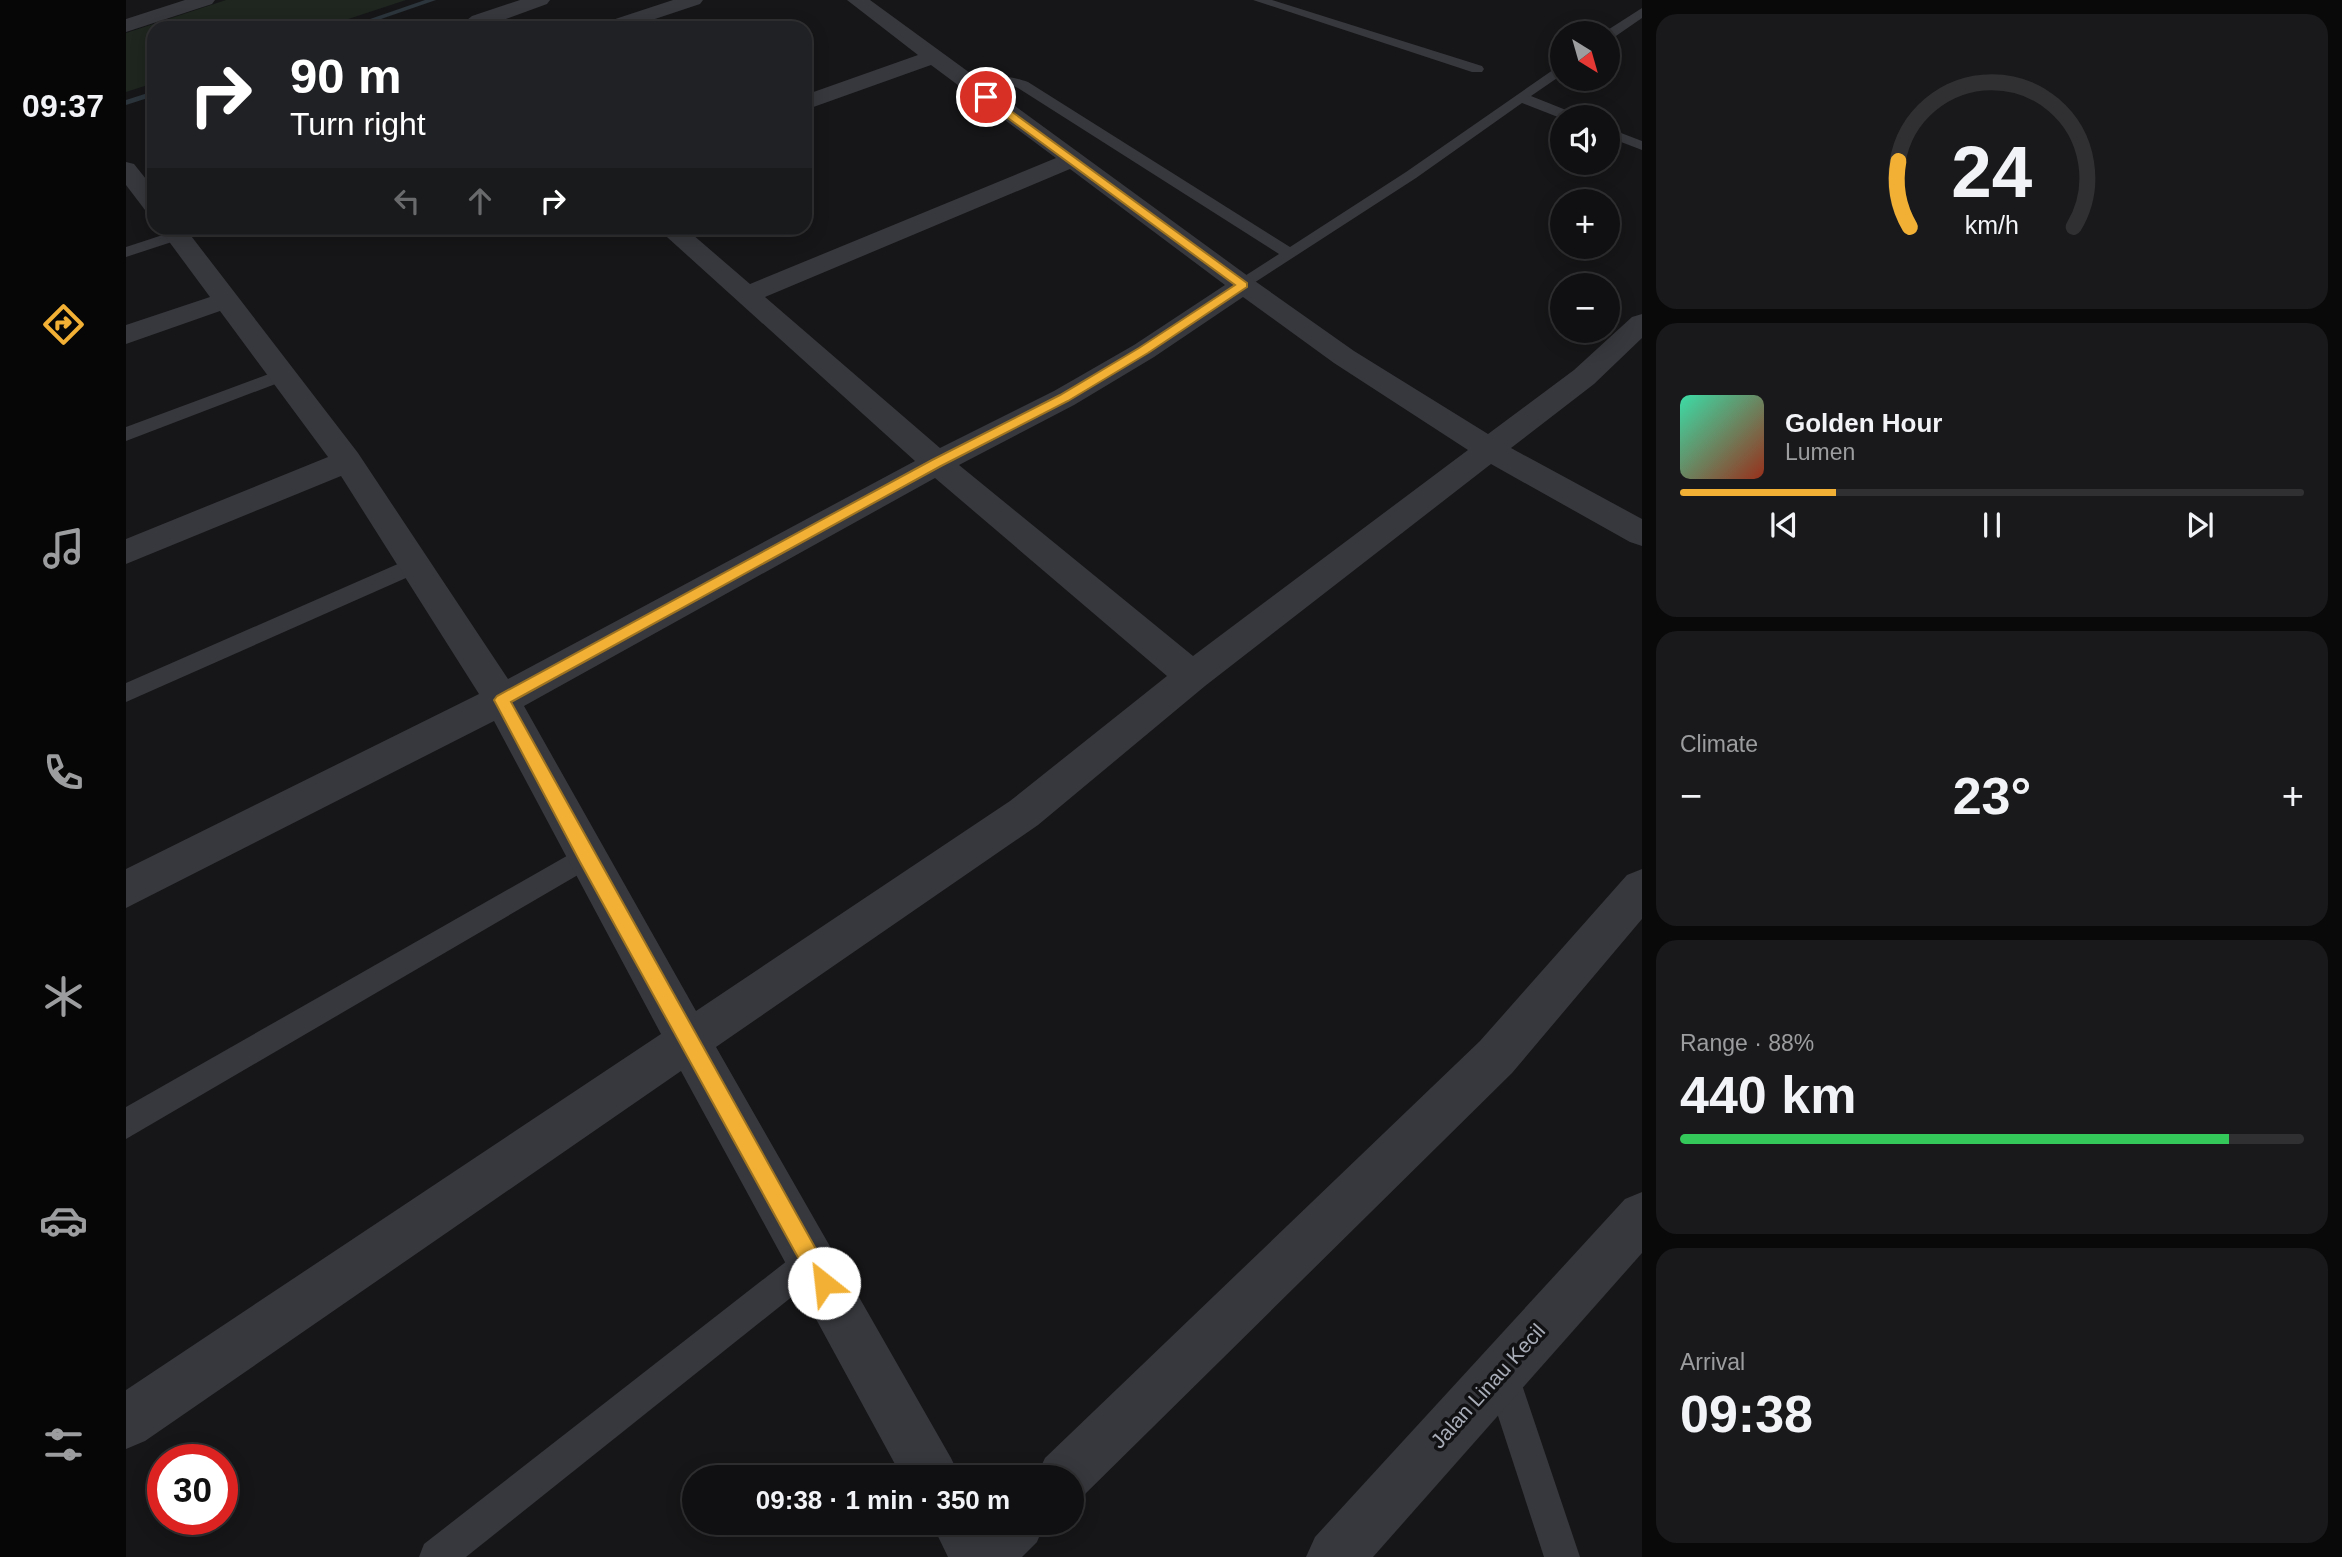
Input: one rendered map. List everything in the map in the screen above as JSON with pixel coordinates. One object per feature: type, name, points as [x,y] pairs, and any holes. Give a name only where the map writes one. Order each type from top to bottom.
[{"type":"street","points":[[126,26],[205,0]]},
{"type":"street","points":[[478,21],[540,0]]},
{"type":"street","points":[[628,21],[693,0]]},
{"type":"street","points":[[857,0],[964,82],[1344,357],[1489,449],[1642,534]]},
{"type":"street","points":[[812,100],[932,57]]},
{"type":"street","points":[[746,295],[1071,160]]},
{"type":"street","points":[[128,175],[147,197]]},
{"type":"street","points":[[178,235],[285,374],[347,461],[502,700],[586,857],[925,1465]]},
{"type":"street","points":[[678,235],[937,463],[1192,676]]},
{"type":"street","points":[[126,889],[502,700],[937,463],[1064,398],[1144,351],[1243,285]]},
{"type":"street","points":[[126,335],[227,300]]},
{"type":"street","points":[[126,1422],[1024,813],[1192,676],[1584,377],[1642,323]]},
{"type":"street","points":[[126,552],[347,461]]},
{"type":"street","points":[[1076,1465],[1496,1057],[1642,888]]},
{"type":"street","name":"Jalan Linau Kecil","points":[[1335,1557],[1642,1216]]},
{"type":"street","points":[[967,1535],[980,1557],[1003,1535]]},
{"type":"lane","points":[[1259,0],[1477,69]]},
{"type":"lane","points":[[1620,27],[1642,12]]},
{"type":"lane","points":[[1627,22],[1642,27]]},
{"type":"lane","points":[[1243,285],[1411,175],[1550,76]]},
{"type":"lane","points":[[964,82],[1004,78],[1023,85],[1290,254]]},
{"type":"lane","points":[[1521,97],[1550,109]]},
{"type":"lane","points":[[1620,137],[1642,146]]},
{"type":"lane","points":[[126,252],[166,235]]},
{"type":"lane","points":[[126,434],[285,374]]},
{"type":"lane","points":[[126,693],[416,564]]},
{"type":"lane","points":[[126,1124],[586,857]]},
{"type":"lane","points":[[437,1557],[812,1261]]},
{"type":"lane","points":[[1501,1373],[1562,1557]]},
{"type":"shaded area","points":[[226,0],[406,0],[342,21],[162,21]]},
{"type":"shaded area","points":[[147,26],[147,85],[126,92],[126,33]]},
{"type":"waterway","points":[[369,21],[432,0]]},
{"type":"waterway","points":[[126,103],[147,96]]},
{"type":"route","points":[[824,1283],[586,857],[502,700],[937,463],[1064,398],[1144,351],[1243,285],[986,97]]}]
